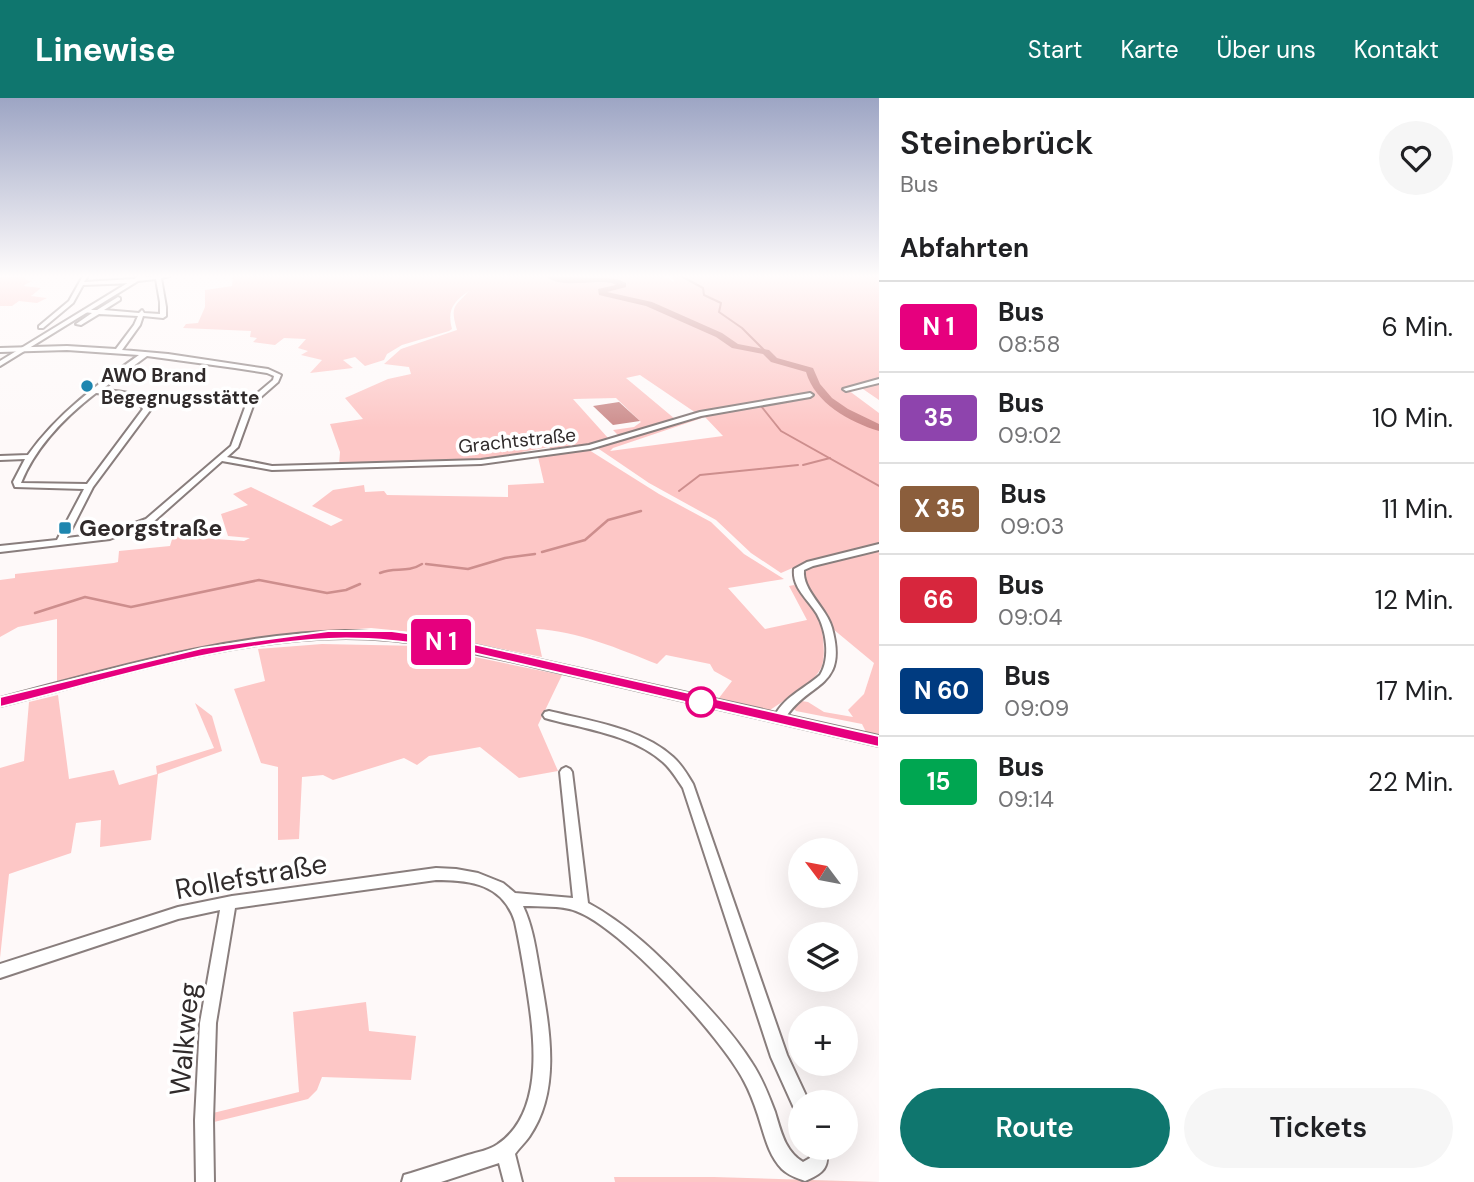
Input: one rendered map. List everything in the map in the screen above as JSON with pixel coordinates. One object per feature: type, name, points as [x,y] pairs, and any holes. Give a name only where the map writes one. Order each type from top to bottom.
[{"type":"main road","points":[[0,364],[61,327]]},
{"type":"main road","points":[[1,350],[13,356]]},
{"type":"main road","points":[[0,702],[202,652],[284,638],[392,635],[456,645],[879,741]]},
{"type":"street","points":[[118,351],[136,327]]},
{"type":"street","points":[[0,550],[110,536],[149,521],[222,458],[240,436],[251,402],[276,381],[278,375],[268,370],[216,362],[118,351],[1,350]]},
{"type":"street","points":[[89,487],[18,485],[17,482],[29,457],[53,426],[94,391],[145,354]]},
{"type":"street","points":[[846,389],[879,381]]},
{"type":"street","points":[[61,541],[89,487],[147,409],[143,401],[135,397],[94,391]]},
{"type":"street","name":"Grachtstraße","points":[[222,458],[272,468],[493,460],[590,447],[700,414],[810,395]]},
{"type":"street","points":[[0,458],[29,457]]},
{"type":"street","points":[[779,719],[781,709],[788,701],[821,680],[829,670],[831,659],[825,621],[813,599],[801,587],[797,574],[799,569],[879,547]]},
{"type":"street","points":[[549,715],[626,737],[661,753],[674,765],[689,787],[779,1057],[794,1090]]},
{"type":"street","points":[[566,772],[581,906]]},
{"type":"street","name":"Rollefstraße","points":[[0,971],[178,913],[229,903],[436,874],[461,874],[484,880],[513,899]]},
{"type":"street","points":[[411,1182],[505,1151],[523,1129],[535,1107],[540,1084],[542,1031],[521,917],[513,899],[581,906],[611,925],[651,959],[691,1000],[738,1059],[763,1103],[779,1152],[789,1165],[805,1172],[815,1168],[819,1160]]},
{"type":"street","name":"Walkweg","points":[[205,1182],[204,1120],[208,1023],[229,903]]},
{"type":"street","points":[[505,1151],[513,1182]]},
{"type":"shaded area","points":[[452,327],[452,329],[402,345],[387,354],[384,360],[365,366],[355,357],[343,360],[353,368],[310,373],[322,360],[301,355],[308,351],[298,348],[306,339],[284,338],[275,345],[253,342],[257,338],[250,337],[251,331],[183,328]]},
{"type":"shaded area","points":[[456,327],[879,327],[879,400],[860,387],[848,390],[879,413],[879,545],[797,566],[781,573],[751,553],[716,520],[649,483],[596,447],[699,415],[640,375],[626,378],[675,419],[618,435],[613,430],[634,427],[641,422],[616,398],[573,399],[608,438],[587,445],[553,451],[549,447],[522,452],[524,456],[481,461],[339,466],[340,452],[330,424],[363,419],[345,398],[388,379],[411,374],[409,367],[384,364],[401,349],[457,330]],"holes":[[[705,417],[723,436],[610,451]]]},
{"type":"shaded area","points":[[619,402],[640,421],[613,425],[593,406]]},
{"type":"shaded area","points":[[589,450],[659,494],[711,522],[744,554],[784,579],[728,588],[765,629],[807,620],[789,586],[794,585],[809,596],[818,612],[824,643],[821,668],[811,681],[770,710],[719,698],[732,681],[714,671],[710,664],[666,655],[657,664],[567,633],[536,629],[542,657],[422,633],[371,628],[269,636],[193,649],[57,681],[57,619],[18,627],[0,637],[0,580],[15,578],[15,574],[118,562],[119,551],[170,546],[173,536],[244,541],[250,538],[228,536],[221,514],[248,505],[233,494],[251,487],[331,526],[343,520],[312,506],[333,490],[364,485],[365,492],[384,491],[387,495],[508,497],[508,485],[544,483],[538,457]]},
{"type":"shaded area","points":[[879,550],[879,734],[866,732],[862,724],[796,711],[790,704],[795,700],[808,702],[824,712],[853,717],[848,710],[864,694],[874,663],[833,629],[828,615],[803,582],[803,571],[815,564]]},
{"type":"shaded area","points":[[322,644],[421,646],[562,675],[538,725],[558,771],[519,778],[480,747],[429,756],[417,765],[404,758],[333,780],[323,775],[302,777],[299,839],[278,840],[278,767],[261,763],[234,689],[265,681],[258,649]]},
{"type":"shaded area","points":[[58,695],[69,779],[114,770],[119,785],[157,774],[156,766],[214,748],[195,703],[212,716],[222,751],[158,774],[151,840],[100,847],[101,820],[76,823],[71,853],[9,874],[0,958],[0,768],[24,761],[29,702]]},
{"type":"shaded area","points":[[366,1002],[369,1031],[416,1036],[411,1080],[322,1077],[317,1090],[308,1099],[214,1122],[213,1113],[299,1092],[293,1012]]},
{"type":"shaded area","points":[[614,1177],[714,1177],[879,1182],[615,1182]]},
{"type":"waterway","points":[[700,327],[735,346],[766,352],[774,360],[810,370],[815,385],[836,406],[879,428]]},
{"type":"waterway","points":[[740,327],[766,352]]},
{"type":"waterway","points":[[761,406],[781,431],[829,458]]},
{"type":"waterway","points":[[803,465],[829,458]]},
{"type":"waterway","points":[[829,458],[879,486]]},
{"type":"waterway","points":[[679,491],[700,475],[798,465]]},
{"type":"waterway","points":[[542,552],[585,540],[608,520],[641,511]]},
{"type":"waterway","points":[[426,564],[468,569],[505,558],[535,554]]},
{"type":"waterway","points":[[380,573],[411,569],[422,564]]},
{"type":"waterway","points":[[35,613],[85,597],[131,607],[259,580],[327,593],[346,590],[360,584]]},
{"type":"bus line","points":[[0,702],[202,652],[248,644],[328,635],[392,635],[456,645],[879,741]]},
{"type":"place","name":"AWO Brand Begegnugsstätte","points":[[87,386]]},
{"type":"place","name":"Georgstraße","points":[[65,528]]}]
